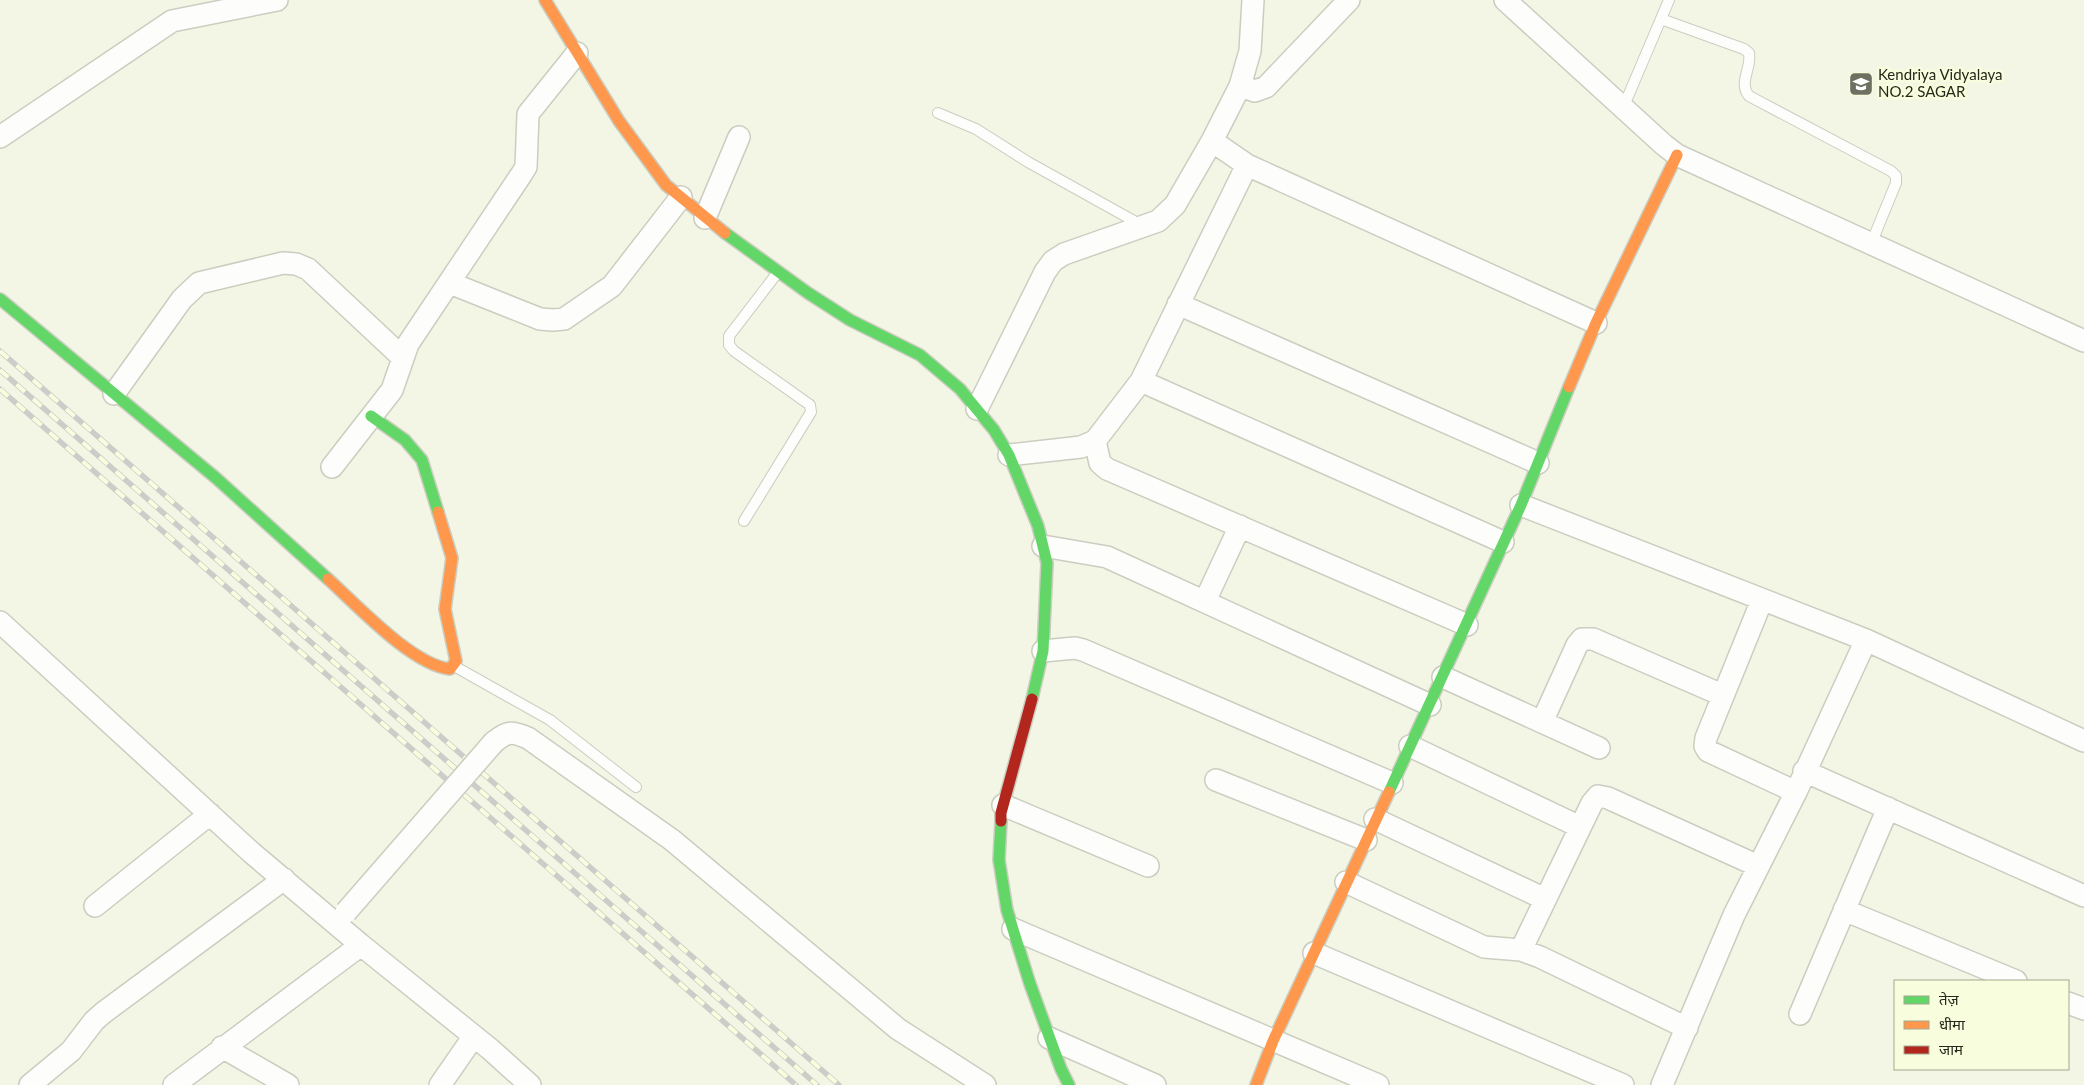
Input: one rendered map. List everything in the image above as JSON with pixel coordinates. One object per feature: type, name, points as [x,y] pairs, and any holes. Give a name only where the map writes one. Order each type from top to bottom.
[{"type":"street","points":[[0,137],[172,21],[277,0]]},
{"type":"street","points":[[545,0],[619,121],[666,185],[705,218],[778,272],[850,320],[920,355],[960,389],[994,430],[1009,455],[1038,526],[1047,563],[1043,652],[1001,813],[999,860],[1013,929],[1049,1038],[1069,1085]]},
{"type":"street","points":[[977,409],[1045,272],[1053,261],[1064,254],[1158,221],[1169,213],[1212,141],[1240,86],[1250,51],[1254,0]]},
{"type":"street","points":[[1240,86],[1254,90],[1266,87],[1349,0]]},
{"type":"street","points":[[1505,0],[1677,155],[2084,341]]},
{"type":"street","points":[[332,467],[392,390],[408,344],[526,167],[528,114],[577,53]]},
{"type":"street","points":[[705,218],[739,137]]},
{"type":"street","points":[[1212,141],[1247,165],[1596,323]]},
{"type":"street","points":[[1256,1085],[1273,1041],[1346,882],[1468,625],[1521,505],[1596,323],[1677,155]]},
{"type":"street","points":[[1009,455],[1082,447],[1095,441],[1141,381],[1247,165]]},
{"type":"street","points":[[450,283],[540,319],[553,320],[564,318],[612,286],[681,197]]},
{"type":"street","points":[[114,394],[182,299],[199,283],[283,263],[296,264],[308,269],[402,357]]},
{"type":"street","points":[[0,299],[216,478],[392,638],[408,650],[445,669],[453,666],[455,656],[445,611],[446,595],[452,570],[452,558],[422,460],[405,440],[371,416]]},
{"type":"street","points":[[1178,304],[1538,463]]},
{"type":"street","points":[[1141,381],[1504,542]]},
{"type":"street","points":[[1095,441],[1100,463],[1107,469],[1468,625]]},
{"type":"street","points":[[1521,505],[1866,640],[2084,740]]},
{"type":"street","points":[[1205,601],[1240,526]]},
{"type":"street","points":[[1043,546],[1107,557],[1430,705]]},
{"type":"street","points":[[1762,600],[1722,695],[1706,738],[1705,746],[1708,751],[1796,792]]},
{"type":"street","points":[[0,622],[284,879],[342,918],[361,945],[474,1036],[530,1085]]},
{"type":"street","points":[[1542,722],[1576,645],[1582,639],[1593,639],[1722,695]]},
{"type":"street","points":[[1662,1085],[1734,915],[1796,792],[1804,771],[1866,640]]},
{"type":"street","points":[[1043,652],[1075,648],[1083,650],[1392,783]]},
{"type":"street","points":[[1443,677],[1599,748]]},
{"type":"street","points":[[342,918],[494,742],[504,734],[516,732],[528,738],[663,833],[898,1029],[985,1085]]},
{"type":"street","points":[[1410,746],[1580,827]]},
{"type":"street","points":[[1804,771],[2084,896]]},
{"type":"street","points":[[1216,780],[1366,840]]},
{"type":"street","points":[[1521,950],[1592,803],[1598,796],[1608,798],[1758,866]]},
{"type":"street","points":[[1003,805],[1148,866]]},
{"type":"street","points":[[1800,1014],[1888,808]]},
{"type":"street","points":[[95,906],[210,814]]},
{"type":"street","points":[[1376,819],[1545,900]]},
{"type":"street","points":[[30,1085],[71,1051],[94,1021],[103,1013],[284,879]]},
{"type":"street","points":[[1346,882],[1484,947],[1521,950],[1687,1028]]},
{"type":"street","points":[[1844,910],[2014,980]]},
{"type":"street","points":[[1013,929],[1378,1085]]},
{"type":"street","points":[[174,1085],[222,1047],[361,945]]},
{"type":"street","points":[[1314,953],[1623,1085]]},
{"type":"street","points":[[2069,1003],[2084,1010]]},
{"type":"street","points":[[440,1085],[474,1036]]},
{"type":"street","points":[[1049,1038],[1155,1085]]},
{"type":"street","points":[[222,1047],[288,1085]]},
{"type":"lane","points":[[1623,108],[1669,0]]},
{"type":"lane","points":[[1662,19],[1749,53],[1750,59],[1744,84],[1744,91],[1749,96],[1891,171],[1896,176],[1896,183],[1871,244]]},
{"type":"lane","points":[[938,113],[976,129],[1028,162],[1144,226]]},
{"type":"lane","points":[[744,521],[811,412],[810,405],[734,351],[729,345],[729,336],[778,272]]},
{"type":"lane","points":[[453,666],[550,720],[636,787]]},
{"type":"railway","points":[[0,351],[839,1085]]},
{"type":"railway","points":[[0,370],[817,1085]]},
{"type":"railway","points":[[0,389],[796,1085]]},
{"type":"traffic: fast","points":[[725,233],[808,293],[850,320],[920,355],[960,389],[994,430],[1009,455],[1038,526],[1047,563],[1043,651],[1032,699]]},
{"type":"traffic: fast","points":[[0,299],[216,478],[328,579]]},
{"type":"traffic: fast","points":[[1389,792],[1521,505],[1569,387]]},
{"type":"traffic: fast","points":[[371,416],[405,440],[422,460],[438,512]]},
{"type":"traffic: fast","points":[[1001,821],[999,860],[1007,910],[1030,984],[1061,1069],[1069,1085]]},
{"type":"traffic: slow","points":[[545,0],[619,121],[666,185],[725,233]]},
{"type":"traffic: slow","points":[[1569,387],[1596,323],[1677,155]]},
{"type":"traffic: slow","points":[[328,579],[402,646],[435,665],[450,669],[456,661],[445,609],[452,558],[438,512]]},
{"type":"traffic: slow","points":[[1256,1085],[1273,1041],[1389,792]]},
{"type":"traffic: jam","points":[[1001,821],[1001,813],[1032,699]]},
{"type":"place","name":"Kendriya Vidyalaya NO.2 SAGAR","points":[[1861,84]]}]
